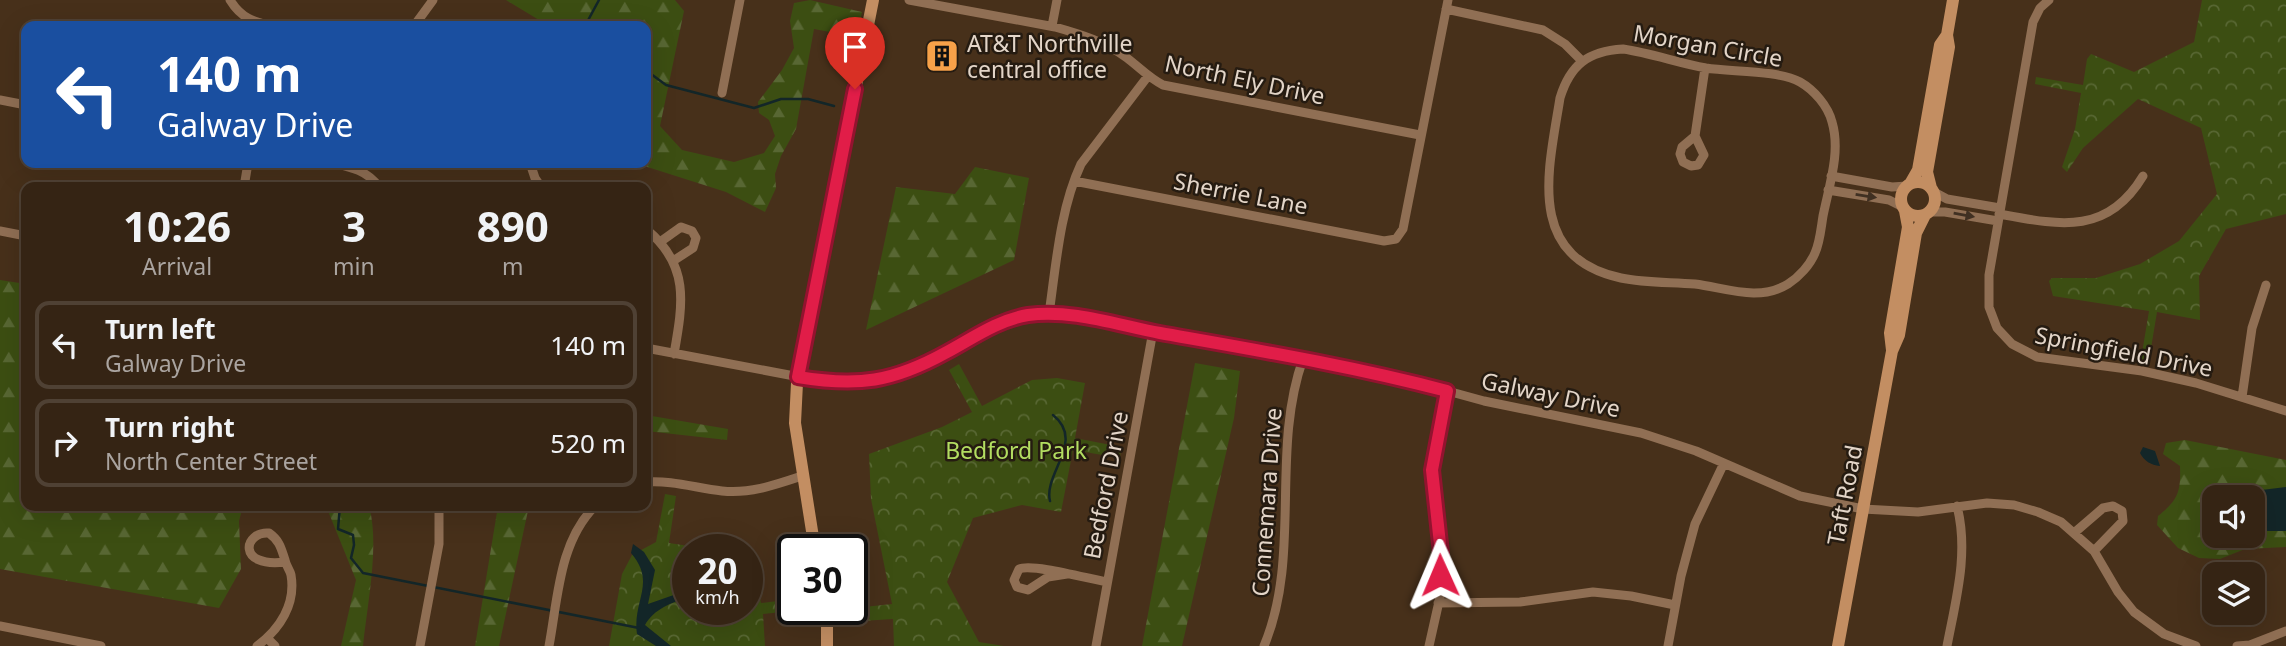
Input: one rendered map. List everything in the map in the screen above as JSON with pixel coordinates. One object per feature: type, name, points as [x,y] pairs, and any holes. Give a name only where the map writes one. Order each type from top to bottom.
[{"type":"street","points":[[230,0],[237,12],[256,21]]},
{"type":"street","points":[[418,21],[433,0]]},
{"type":"street","points":[[722,93],[740,0]]},
{"type":"street","points":[[812,534],[795,423],[798,377],[873,0]]},
{"type":"street","name":"North Ely Drive","points":[[909,0],[1052,26],[1098,41],[1125,56],[1163,85],[1420,135]]},
{"type":"street","points":[[1052,26],[1057,0]]},
{"type":"street","points":[[1927,214],[1935,203],[1927,172],[1949,47],[1947,35],[1953,0]]},
{"type":"street","name":"Springfield Drive","points":[[2049,0],[2040,8],[2033,22],[1989,275],[1989,307],[1997,328],[2019,349],[2047,359],[2141,370],[2196,383],[2286,411]]},
{"type":"street","points":[[1420,135],[1447,5],[1543,30],[1565,44],[1582,61]]},
{"type":"street","points":[[1904,209],[1901,197],[1918,170],[1940,45],[1947,35]]},
{"type":"street","name":"Morgan Circle","points":[[1623,49],[1705,68],[1786,77],[1807,87],[1825,106],[1832,120],[1835,145],[1815,254],[1796,278],[1765,293],[1633,280],[1608,274],[1593,268],[1565,245],[1554,224],[1548,200],[1548,178],[1560,98],[1571,71],[1582,61],[1601,52],[1623,49]]},
{"type":"street","points":[[1695,136],[1705,68]]},
{"type":"street","points":[[1049,314],[1062,234],[1074,181],[1081,164],[1148,76]]},
{"type":"street","points":[[0,100],[21,104]]},
{"type":"street","name":"Sherrie Lane","points":[[1074,181],[1391,241],[1400,236],[1420,135]]},
{"type":"street","points":[[350,168],[364,172],[375,182]]},
{"type":"street","points":[[1831,176],[1892,187],[1921,182],[1947,199],[1999,214]]},
{"type":"street","points":[[1828,190],[1889,200],[1914,216],[1945,212],[1999,214],[2060,223],[2098,218],[2119,208],[2132,195],[2143,176]]},
{"type":"street","name":"Taft Road","points":[[1892,351],[1889,333],[1908,227],[1904,209]]},
{"type":"street","name":"Taft Road","points":[[1838,646],[1892,351],[1899,335],[1916,233],[1927,214]]},
{"type":"street","points":[[660,242],[681,228],[692,231],[696,238],[693,248],[673,261]]},
{"type":"street","points":[[0,231],[21,235]]},
{"type":"street","points":[[651,234],[673,261],[682,291],[674,354]]},
{"type":"street","points":[[2242,397],[2249,345],[2266,285]]},
{"type":"street","name":"Galway Drive","points":[[651,349],[798,377],[845,383],[906,372],[1006,321],[1028,315],[1049,314],[1073,316],[1303,359],[1484,401],[1641,433],[1724,463],[1800,496],[1863,509],[1918,512],[1987,503],[2014,505],[2038,512],[2062,522],[2094,551],[2118,592],[2134,612],[2164,634],[2196,646]]},
{"type":"street","name":"Bedford Drive","points":[[1096,646],[1153,331]]},
{"type":"street","name":"Connemara Drive","points":[[1264,646],[1277,609],[1283,578],[1289,424],[1293,394],[1303,359]]},
{"type":"street","points":[[1429,646],[1438,603],[1441,553],[1432,470],[1447,391]]},
{"type":"street","points":[[1668,646],[1675,605],[1696,524],[1724,463]]},
{"type":"street","points":[[651,482],[741,492],[802,476]]},
{"type":"street","points":[[1947,646],[1963,548],[1957,506]]},
{"type":"street","points":[[2074,533],[2103,508],[2113,506],[2122,511],[2123,521],[2094,551]]},
{"type":"street","points":[[420,646],[439,544],[439,511]]},
{"type":"street","points":[[549,646],[569,546],[588,511]]},
{"type":"street","points":[[257,646],[280,623],[290,599],[291,579],[285,562]]},
{"type":"street","points":[[1067,574],[1048,577],[1028,590],[1017,587],[1014,580],[1019,569],[1026,566],[1067,574],[1107,582]]},
{"type":"street","points":[[1438,603],[1520,602],[1593,592],[1675,605]]},
{"type":"street","points":[[827,625],[827,646]]},
{"type":"street","points":[[0,626],[100,646]]},
{"type":"street","points":[[2237,646],[2250,645],[2286,631]]},
{"type":"street","points":[[267,638],[275,646]]},
{"type":"green space","points":[[506,0],[675,0],[684,11],[660,126],[682,150],[734,162],[764,153],[775,136],[769,120],[759,113],[758,102],[782,70],[794,48],[790,21],[794,3],[810,0],[862,12],[857,37],[814,29],[796,129],[781,156],[775,174],[776,188],[765,212],[726,192],[651,168],[651,21],[541,21]]},
{"type":"green space","points":[[2202,0],[2286,0],[2286,214],[2226,229],[2199,276],[2200,320],[2157,312],[2149,360],[2141,359],[2149,311],[2053,296],[2049,281],[2052,278],[2096,278],[2140,264],[2179,241],[2217,194],[2201,128],[2138,99],[2083,148],[2067,172],[2062,167],[2075,129],[2081,93],[2035,84],[2036,77],[2083,85],[2087,59],[2091,54],[2134,72],[2194,42]]},
{"type":"green space","points":[[975,167],[1029,178],[1014,260],[866,330],[896,187],[955,194]]},
{"type":"green space","points":[[0,280],[21,283],[21,511],[242,511],[239,521],[241,569],[219,608],[0,569]]},
{"type":"green space","points":[[1195,363],[1240,371],[1234,418],[1182,646],[1142,646]]},
{"type":"green space","name":"Bedford Park","points":[[959,364],[982,406],[1032,380],[1057,378],[1085,383],[1075,438],[1121,447],[1120,458],[1073,450],[1061,512],[1022,505],[973,518],[947,582],[979,642],[1004,646],[894,646],[893,619],[868,621],[868,607],[892,604],[871,499],[869,454],[942,427],[972,412],[949,370]]},
{"type":"green space","points":[[651,416],[728,429],[727,440],[651,432]]},
{"type":"green space","points":[[2185,440],[2286,460],[2286,547],[2245,549],[2220,559],[2199,558],[2178,548],[2157,525],[2158,516],[2174,500],[2180,483],[2180,466],[2163,454],[2166,443]]},
{"type":"green space","points":[[665,494],[676,496],[669,543],[672,543],[672,625],[763,625],[763,614],[765,646],[609,646],[622,574],[632,555],[656,542]]},
{"type":"green space","points":[[328,511],[370,511],[372,522],[373,557],[363,646],[341,646],[356,580]]},
{"type":"green space","points":[[497,511],[528,511],[499,646],[475,646]]},
{"type":"green space","points":[[777,601],[777,613],[763,614],[763,603]]},
{"type":"water","points":[[2143,447],[2155,451],[2160,466],[2151,464],[2144,458],[2140,453]]},
{"type":"water","points":[[2286,487],[2286,531],[2265,530],[2265,490]]},
{"type":"water","points":[[633,544],[644,552],[655,570],[648,604],[672,596],[672,603],[658,611],[645,625],[671,646],[656,646],[637,634],[636,622],[643,583],[639,564],[631,553]]},
{"type":"waterway","points":[[588,21],[599,0]]},
{"type":"waterway","points":[[651,74],[666,85],[754,108],[781,99],[808,99],[834,106]]},
{"type":"waterway","points":[[1050,501],[1052,480],[1065,447],[1062,425],[1053,415]]},
{"type":"waterway","points":[[340,511],[338,529],[353,535],[351,558],[363,573],[639,628]]},
{"type":"place","name":"AT&T Northville central office","points":[[942,56]]},
{"type":"route","points":[[855,89],[798,377],[845,383],[867,382],[887,377],[906,372],[934,359],[1006,321],[1028,315],[1049,314],[1098,320],[1303,359],[1447,391],[1432,470],[1441,553],[1440,575]]}]
